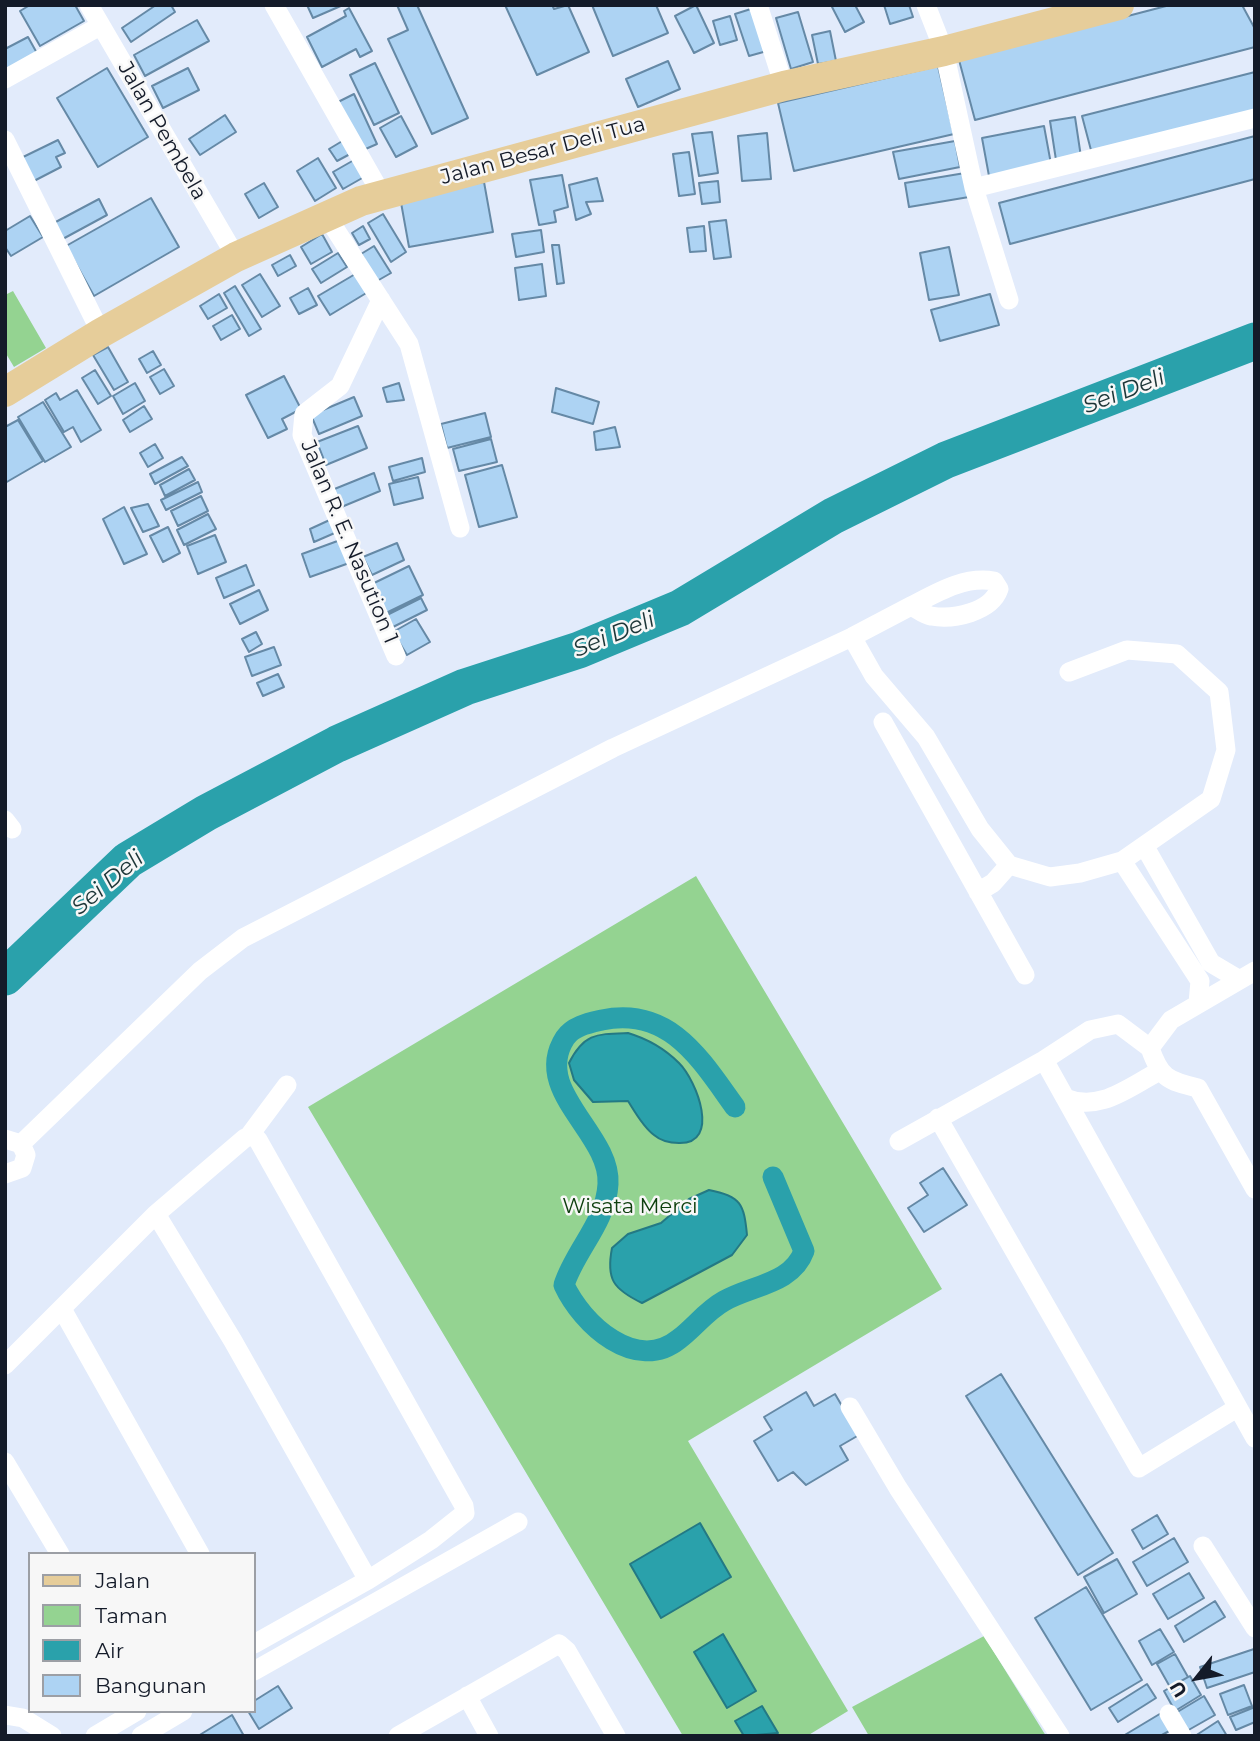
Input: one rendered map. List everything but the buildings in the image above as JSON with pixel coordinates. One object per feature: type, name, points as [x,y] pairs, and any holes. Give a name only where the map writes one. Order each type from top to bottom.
[{"type":"main road","name":"Jalan Besar Deli Tua","points":[[5,392],[101,333],[236,257],[382,195],[785,86],[944,51],[1119,5]]},
{"type":"street","name":"Jalan Pembela","points":[[89,5],[236,257]]},
{"type":"street","points":[[274,5],[382,195]]},
{"type":"street","points":[[758,5],[785,86]]},
{"type":"street","points":[[926,5],[944,51],[974,188],[1009,300]]},
{"type":"street","points":[[5,79],[100,26]]},
{"type":"street","points":[[974,188],[1255,118]]},
{"type":"street","points":[[5,140],[101,333]]},
{"type":"street","points":[[328,218],[409,344],[460,528]]},
{"type":"street","name":"Jalan R. E. Nasution 1","points":[[381,300],[340,386],[304,414],[302,435],[396,656]]},
{"type":"street","points":[[5,1174],[17,1172],[26,1161],[13,1141],[200,971],[243,938],[613,748],[852,637],[911,606]]},
{"type":"street","points":[[852,637],[874,676],[926,737],[981,829],[1009,865],[1050,877],[1080,873],[1122,862],[1145,847],[1210,799],[1226,750],[1219,692],[1177,654],[1126,650],[1069,672]]},
{"type":"street","points":[[883,722],[1025,975]]},
{"type":"street","points":[[911,772],[937,757]]},
{"type":"street","points":[[1145,847],[1211,963],[1246,975]]},
{"type":"street","points":[[1122,862],[1200,981],[1198,1003]]},
{"type":"street","points":[[978,892],[993,883],[1009,865]]},
{"type":"street","points":[[1150,1048],[1171,1020],[1246,975]]},
{"type":"street","points":[[899,1141],[1044,1060],[1090,1030],[1118,1024],[1150,1048],[1158,1072],[1176,1084],[1198,1088],[1255,1189]]},
{"type":"street","points":[[1044,1060],[1255,1438]]},
{"type":"street","points":[[1065,1098],[1081,1104],[1096,1104],[1158,1072]]},
{"type":"street","points":[[5,1365],[156,1214],[249,1136],[287,1085]]},
{"type":"street","points":[[938,1118],[1139,1468],[1237,1408]]},
{"type":"street","points":[[249,1136],[258,1140],[464,1506],[465,1513],[368,1580],[256,1643]]},
{"type":"street","points":[[156,1214],[233,1341],[368,1580]]},
{"type":"street","points":[[62,1309],[199,1552]]},
{"type":"street","points":[[850,1407],[898,1488],[1060,1736]]},
{"type":"street","points":[[5,1461],[59,1552]]},
{"type":"street","points":[[256,1670],[518,1522]]},
{"type":"street","points":[[1203,1546],[1255,1628]]},
{"type":"street","points":[[398,1736],[559,1644],[567,1651],[616,1736]]},
{"type":"street","points":[[467,1696],[489,1736]]},
{"type":"street","points":[[96,1736],[134,1713]]},
{"type":"street","points":[[141,1736],[180,1713]]},
{"type":"street","points":[[1169,1714],[1182,1736]]},
{"type":"street","points":[[5,1715],[23,1718],[52,1736]]},
{"type":"green space","points":[[13,291],[46,348],[14,367],[5,352],[5,295]]},
{"type":"green space","name":"Wisata Merci","points":[[696,876],[942,1289],[688,1441],[848,1711],[807,1736],[683,1736],[308,1107]]},
{"type":"green space","points":[[984,1636],[1046,1736],[869,1736],[852,1707]]},
{"type":"water","points":[[628,1033],[662,1048],[686,1072],[702,1110],[699,1133],[692,1141],[676,1143],[660,1139],[646,1128],[628,1101],[593,1102],[574,1080],[569,1063],[580,1046],[592,1037]]},
{"type":"water","points":[[709,1190],[728,1195],[739,1203],[742,1209],[747,1235],[732,1255],[642,1303],[618,1288],[611,1275],[612,1248],[628,1234],[661,1223],[689,1199]]},
{"type":"water","points":[[700,1523],[731,1577],[661,1618],[630,1564]]},
{"type":"water","points":[[723,1634],[756,1691],[727,1708],[694,1652]]},
{"type":"water","points":[[762,1706],[778,1733],[744,1736],[735,1721]]},
{"type":"waterway","name":"Sei Deli","points":[[5,977],[128,860],[206,813],[337,744],[465,687],[579,650],[680,608],[833,516],[946,460],[1255,341]]},
{"type":"waterway","points":[[735,1107],[696,1055],[665,1029],[647,1021],[626,1018],[602,1020],[577,1028],[568,1034],[557,1057],[558,1076],[564,1094],[598,1147],[606,1165],[608,1184],[602,1211],[564,1285],[572,1300],[584,1315],[612,1340],[628,1348],[645,1351],[662,1348],[679,1339],[724,1301],[781,1277],[798,1262],[804,1251],[773,1177]]}]
